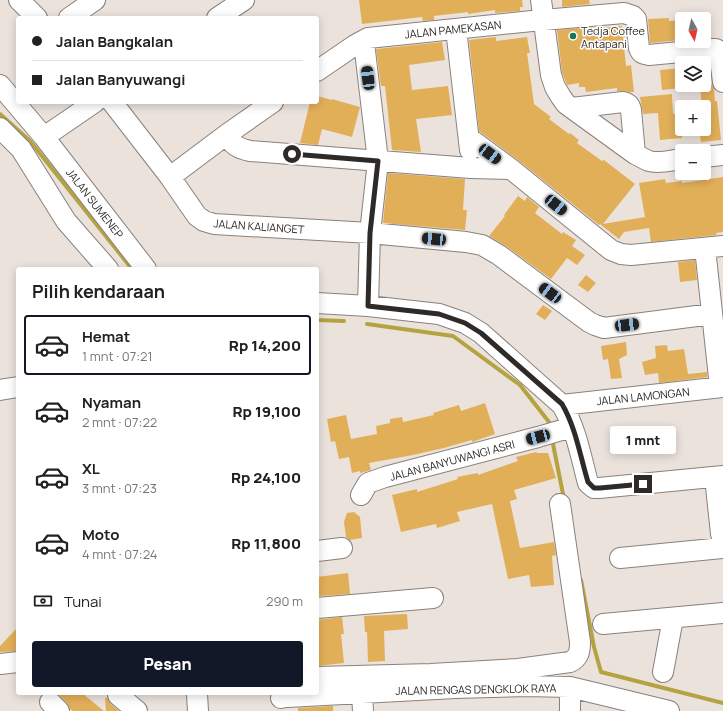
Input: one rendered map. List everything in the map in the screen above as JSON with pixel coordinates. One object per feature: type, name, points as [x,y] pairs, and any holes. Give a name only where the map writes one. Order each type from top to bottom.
[{"type":"street","points":[[19,0],[35,16]]},
{"type":"street","points":[[73,16],[95,0]]},
{"type":"street","points":[[220,16],[244,0]]},
{"type":"street","points":[[541,0],[551,76],[555,87],[566,104],[635,154],[650,161],[659,162],[675,160]]},
{"type":"street","name":"JALAN PAMEKASAN","points":[[319,70],[368,38],[629,14],[636,19],[640,52],[649,55],[716,49],[719,51],[720,55],[723,82]]},
{"type":"street","points":[[456,29],[469,138],[471,168]]},
{"type":"street","points":[[363,40],[378,161],[370,233],[368,306]]},
{"type":"street","name":"JALAN SUMENEP","points":[[0,85],[16,104]]},
{"type":"street","points":[[572,108],[623,102],[626,103],[630,106],[631,110],[635,154]]},
{"type":"street","name":"JALAN SUMENEP","points":[[16,104],[44,137],[144,267]]},
{"type":"street","points":[[44,137],[92,104]]},
{"type":"street","name":"JALAN KALIANGET","points":[[114,104],[170,177],[196,216],[204,221],[214,224],[370,233],[466,242],[482,245],[499,255],[589,322],[604,328],[712,314]]},
{"type":"street","points":[[170,177],[270,104]]},
{"type":"street","points":[[0,128],[22,149],[66,221],[106,267]]},
{"type":"street","points":[[226,135],[232,143],[240,149],[250,151],[471,168],[511,169]]},
{"type":"street","points":[[469,138],[511,169],[611,250],[621,254],[631,255],[714,247],[712,314],[722,387]]},
{"type":"street","points":[[711,156],[723,155]]},
{"type":"street","points":[[319,303],[368,306],[439,314],[465,323],[481,333],[562,404],[567,414],[566,429],[588,482],[594,488],[721,477],[721,534],[723,538]]},
{"type":"street","points":[[0,390],[16,387]]},
{"type":"street","name":"JALAN LAMONGAN","points":[[562,404],[722,387]]},
{"type":"street","name":"JALAN BANYUWANGI ASRI","points":[[361,495],[368,484],[385,477],[566,429]]},
{"type":"street","points":[[319,677],[431,674],[518,669],[575,660],[578,656],[580,642],[560,504]]},
{"type":"street","points":[[319,551],[342,548]]},
{"type":"street","points":[[620,558],[723,548]]},
{"type":"street","points":[[319,608],[433,598]]},
{"type":"street","points":[[603,624],[723,614]]},
{"type":"street","points":[[663,672],[673,618]]},
{"type":"street","points":[[0,664],[16,662]]},
{"type":"street","name":"JALAN RENGAS DENGKLOK RAYA","points":[[281,701],[363,702],[463,688],[526,686],[570,688],[670,711]]},
{"type":"street","points":[[570,688],[570,711]]},
{"type":"street","points":[[118,695],[137,711]]},
{"type":"building","points":[[359,0],[522,0],[523,7],[520,7],[520,11],[495,13],[495,10],[468,14],[468,12],[434,16],[434,20],[423,21],[422,17],[362,24]]},
{"type":"building","points":[[562,0],[589,0],[590,4],[562,7]]},
{"type":"building","points":[[669,18],[669,21],[675,21],[675,41],[650,43],[648,19]]},
{"type":"building","points":[[622,26],[626,66],[631,65],[634,92],[617,91],[617,88],[586,92],[585,87],[579,87],[579,83],[567,85],[562,72],[557,30]]},
{"type":"building","points":[[496,37],[496,41],[527,37],[530,53],[527,53],[534,104],[551,117],[549,119],[579,140],[577,143],[602,161],[604,160],[635,184],[603,224],[645,217],[639,183],[665,179],[666,183],[682,181],[682,183],[711,180],[711,179],[723,177],[723,232],[716,233],[717,235],[651,242],[649,228],[624,232],[619,239],[600,224],[599,225],[518,160],[479,131],[469,40]]},
{"type":"building","points":[[442,42],[445,60],[409,65],[412,90],[448,86],[452,115],[416,119],[421,152],[392,150],[385,86],[381,86],[376,49]]},
{"type":"building","points":[[675,69],[675,89],[662,90],[660,70]]},
{"type":"building","points":[[712,85],[714,89],[715,101],[717,101],[721,140],[701,142],[700,136],[711,136],[711,100],[701,100],[701,92],[711,92]]},
{"type":"building","points":[[672,94],[673,114],[675,114],[675,136],[682,136],[682,138],[660,140],[658,113],[643,114],[640,97]]},
{"type":"building","points":[[319,97],[360,107],[352,137],[322,129],[318,145],[300,143],[310,104],[319,104]]},
{"type":"building","points":[[388,173],[465,179],[463,210],[467,210],[465,230],[383,223]]},
{"type":"building","points":[[518,196],[525,201],[527,197],[539,207],[535,213],[562,234],[563,232],[576,240],[572,246],[585,255],[577,265],[567,258],[551,279],[506,246],[489,236],[505,216],[504,215]]},
{"type":"building","points":[[695,260],[697,280],[680,282],[678,262]]},
{"type":"building","points":[[586,275],[596,283],[588,292],[578,285]]},
{"type":"building","points":[[543,305],[552,311],[545,320],[536,314]]},
{"type":"building","points":[[626,342],[627,355],[619,359],[622,378],[611,379],[608,359],[603,360],[601,346]]},
{"type":"building","points":[[667,345],[668,351],[684,349],[688,374],[707,372],[707,377],[659,383],[658,373],[645,375],[642,362],[656,358],[655,346]]},
{"type":"building","points":[[485,403],[495,434],[472,442],[472,440],[413,455],[369,463],[371,470],[360,473],[360,471],[352,473],[349,457],[339,459],[335,441],[331,442],[327,419],[346,415],[351,439],[377,434],[376,426],[390,423],[390,419],[402,417],[403,422],[434,415],[433,413],[459,405],[461,411]]},
{"type":"building","points":[[536,452],[548,453],[556,478],[514,490],[517,499],[510,501],[520,548],[554,542],[556,555],[552,556],[554,585],[531,587],[529,575],[508,579],[492,504],[457,512],[460,521],[437,528],[436,524],[401,532],[392,495],[417,489],[417,492],[458,479],[457,477],[478,473],[478,475],[518,461],[516,457]]},
{"type":"building","points":[[354,512],[360,517],[362,538],[350,540],[346,537],[344,522],[347,513]]},
{"type":"building","points":[[348,573],[350,594],[319,596],[319,577]]},
{"type":"building","points":[[407,614],[408,629],[384,631],[385,661],[368,662],[367,632],[365,632],[364,616]]},
{"type":"building","points":[[342,617],[344,634],[341,634],[344,663],[319,666],[319,620]]},
{"type":"building","points":[[16,629],[16,651],[0,652],[0,646]]},
{"type":"building","points":[[59,695],[84,695],[104,711],[73,711]]},
{"type":"building","points":[[105,698],[107,698],[119,711],[106,711]]},
{"type":"building","points":[[333,706],[333,711],[298,711],[298,708]]},
{"type":"waterway","points":[[0,114],[30,141],[130,267]]},
{"type":"waterway","points":[[319,320],[344,321]]},
{"type":"waterway","points":[[367,324],[453,336],[520,385],[549,422],[550,429]]},
{"type":"waterway","points":[[552,439],[564,499]]},
{"type":"waterway","points":[[581,580],[594,647],[601,672],[723,703]]},
{"type":"place","name":"Tedja Coffee Antapani","points":[[573,36]]},
{"type":"route","points":[[292,154],[378,161],[370,233],[368,306],[439,314],[465,323],[481,333],[562,404],[572,427],[588,482],[594,488],[643,484]]}]
